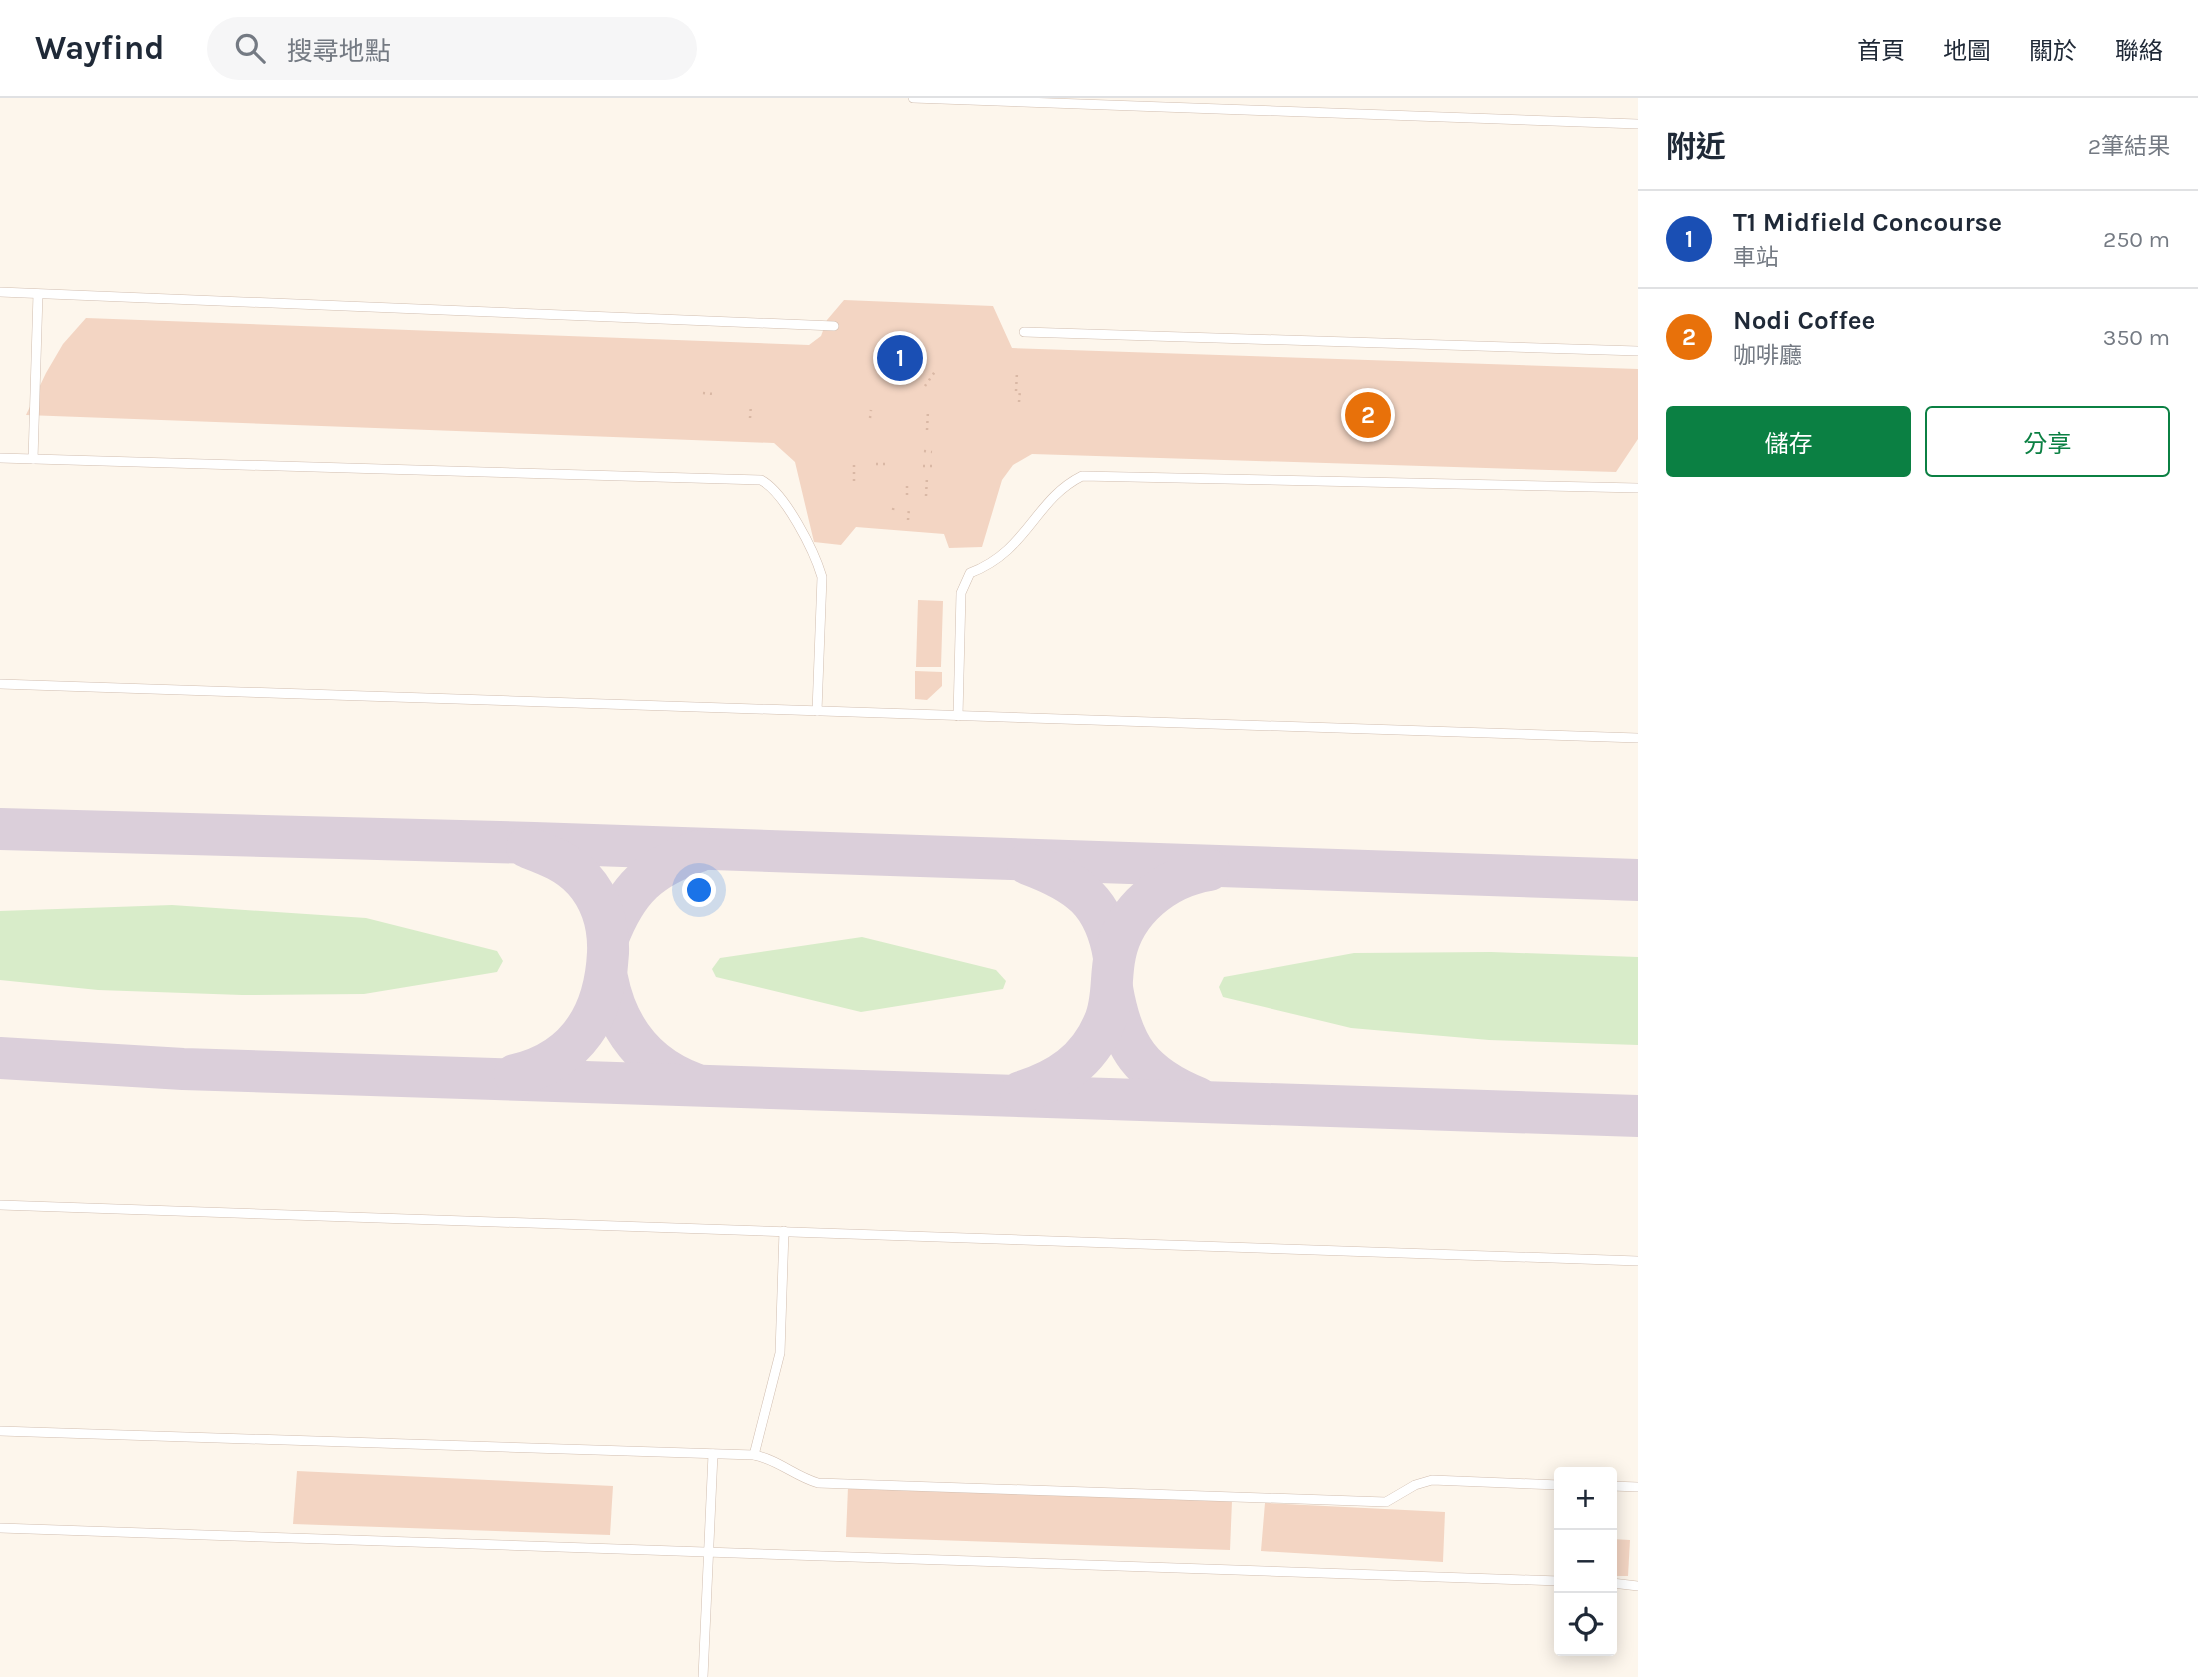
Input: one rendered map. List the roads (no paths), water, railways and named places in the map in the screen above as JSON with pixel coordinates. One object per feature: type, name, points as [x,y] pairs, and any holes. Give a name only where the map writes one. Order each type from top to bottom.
[{"type":"lane","points":[[913,98],[1638,124]]},
{"type":"lane","points":[[0,292],[834,326]]},
{"type":"lane","points":[[33,459],[38,294]]},
{"type":"lane","points":[[1024,332],[1638,351]]},
{"type":"lane","points":[[0,458],[761,480],[774,487],[817,559],[822,577],[817,711]]},
{"type":"lane","points":[[958,716],[961,593],[970,573],[993,565],[1009,552],[1063,485],[1082,476],[1638,488]]},
{"type":"lane","points":[[0,684],[1638,738]]},
{"type":"lane","points":[[0,1205],[1638,1261]]},
{"type":"lane","points":[[754,1455],[780,1353],[784,1231]]},
{"type":"lane","points":[[0,1431],[754,1455],[780,1462],[807,1480],[831,1484],[1386,1502],[1415,1485],[1432,1480],[1554,1485]]},
{"type":"lane","points":[[703,1677],[713,1454]]},
{"type":"lane","points":[[1617,1486],[1638,1487]]},
{"type":"lane","points":[[0,1528],[1554,1581]]},
{"type":"lane","points":[[1617,1584],[1638,1587]]},
{"type":"place","name":"T1 Midfield Concourse","points":[[900,358]]},
{"type":"place","name":"Nodi Coffee","points":[[1368,415]]}]
